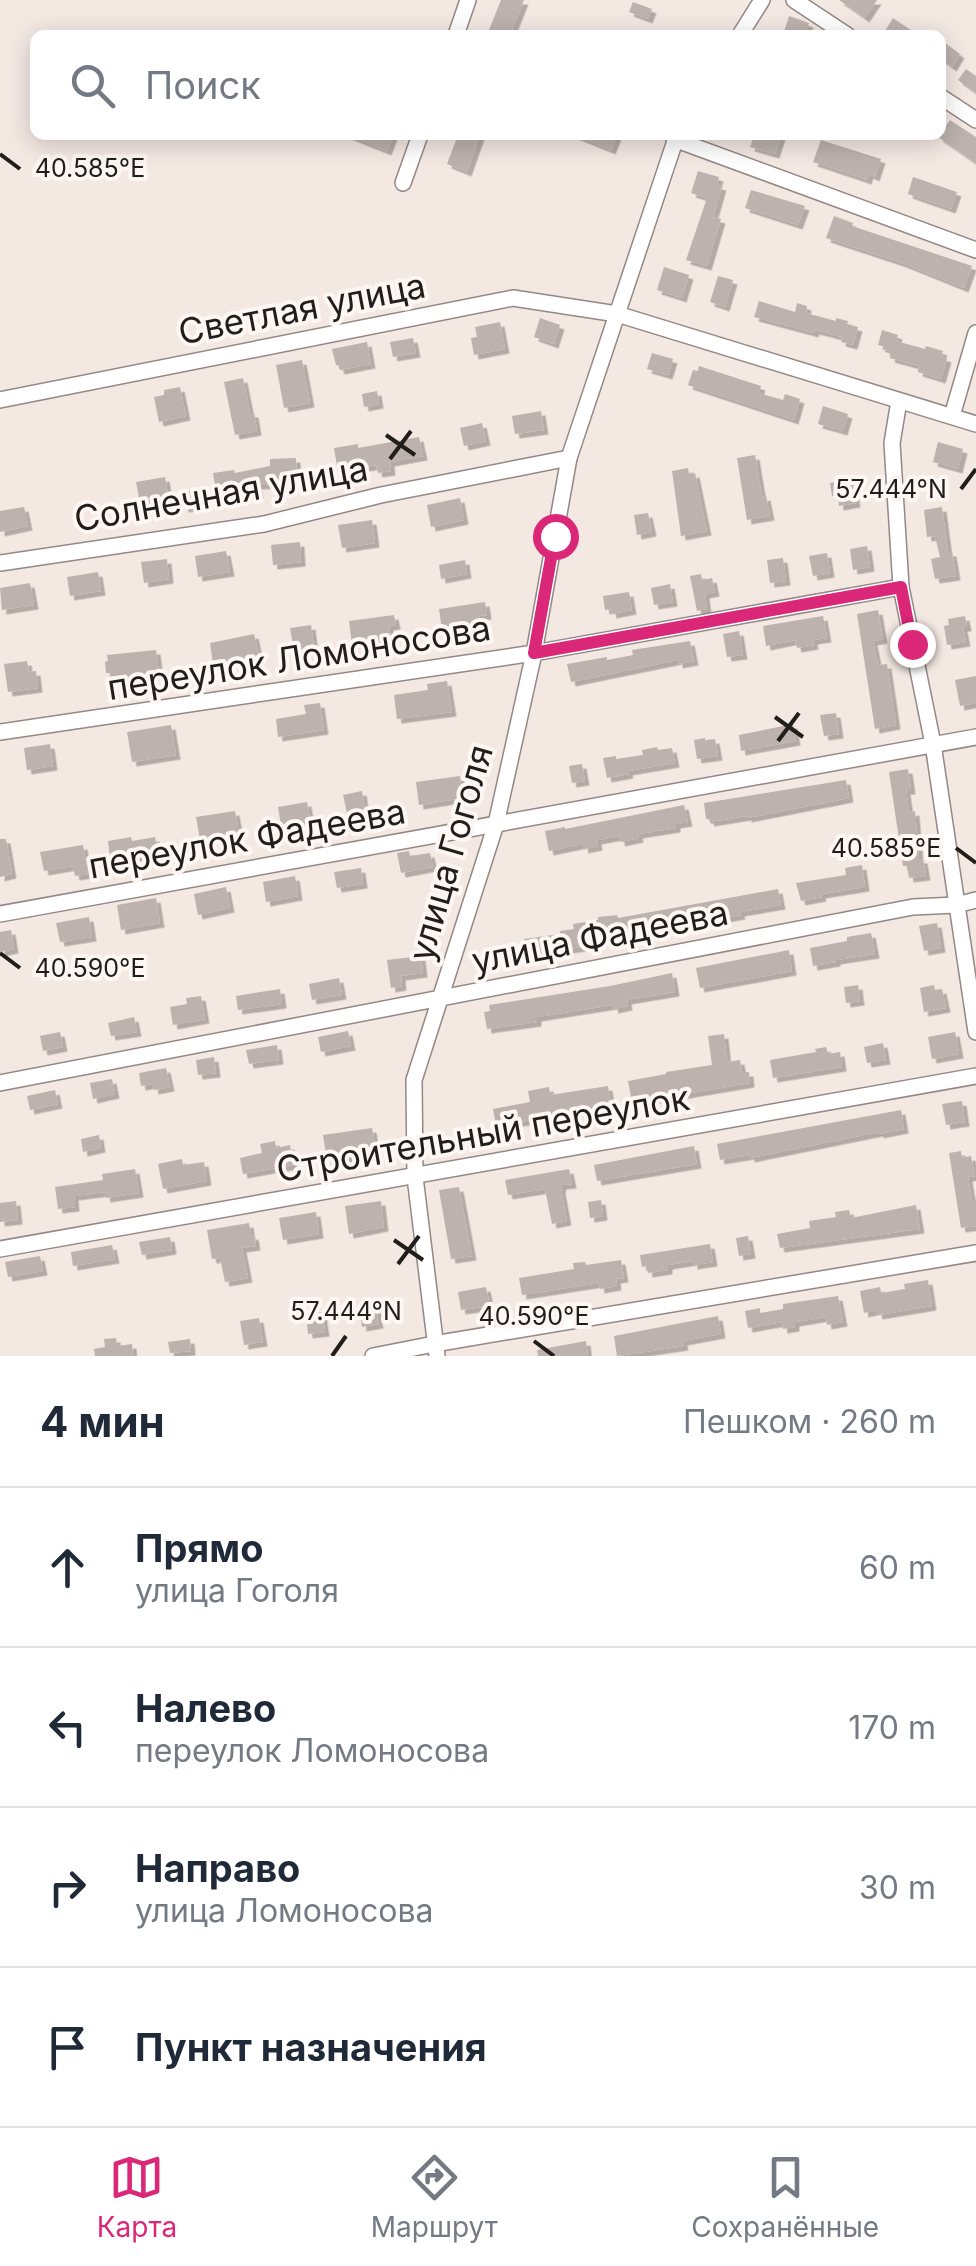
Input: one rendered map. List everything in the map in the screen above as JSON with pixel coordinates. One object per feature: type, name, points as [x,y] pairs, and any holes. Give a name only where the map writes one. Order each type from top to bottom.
[{"type":"street","points":[[458,30],[468,0]]},
{"type":"street","points":[[743,30],[762,0]]},
{"type":"street","points":[[794,0],[839,30]]},
{"type":"street","points":[[946,100],[976,120]]},
{"type":"street","points":[[403,183],[418,140]]},
{"type":"street","name":"улица Гоголя","points":[[435,1350],[415,1177],[414,1080],[496,824],[534,653],[569,458],[674,140]]},
{"type":"street","points":[[683,140],[976,250]]},
{"type":"street","name":"Светлая улица","points":[[0,400],[513,298],[617,314],[976,424]]},
{"type":"street","points":[[952,416],[976,334]]},
{"type":"street","points":[[899,402],[892,442],[901,587],[933,744],[976,1032]]},
{"type":"street","name":"Солнечная улица","points":[[0,564],[264,524],[569,458]]},
{"type":"street","name":"переулок Ломоносова","points":[[0,732],[534,653],[901,587]]},
{"type":"street","name":"переулок Фадеева","points":[[0,914],[976,736]]},
{"type":"street","name":"улица Фадеева","points":[[0,1083],[913,907],[956,906],[976,900]]},
{"type":"street","name":"Строительный переулок","points":[[0,1249],[976,1076]]},
{"type":"street","points":[[373,1356],[435,1350],[976,1252]]},
{"type":"building","points":[[501,0],[524,0],[512,30],[489,30]]},
{"type":"building","points":[[839,0],[877,0],[865,18]]},
{"type":"building","points":[[633,2],[652,9],[648,19],[629,12]]},
{"type":"building","points":[[789,16],[809,23],[807,30],[785,30]]},
{"type":"building","points":[[893,18],[911,30],[886,30]]},
{"type":"building","points":[[946,44],[960,54],[952,67],[946,63]]},
{"type":"building","points":[[966,69],[976,76],[976,93],[958,80]]},
{"type":"building","points":[[950,120],[976,137],[976,163],[942,140],[946,140]]},
{"type":"building","points":[[360,140],[391,140],[387,151]]},
{"type":"building","points":[[456,140],[478,140],[467,172],[447,164]]},
{"type":"building","points":[[586,140],[615,140],[611,150]]},
{"type":"building","points":[[752,140],[779,140],[775,154],[750,147]]},
{"type":"building","points":[[821,140],[881,159],[875,177],[869,174],[867,180],[813,162]]},
{"type":"building","points":[[698,171],[719,177],[717,185],[722,186],[713,217],[721,219],[707,266],[686,260],[707,198],[691,193]]},
{"type":"building","points":[[913,177],[957,192],[951,209],[908,194]]},
{"type":"building","points":[[751,190],[805,206],[798,225],[745,208]]},
{"type":"building","points":[[834,216],[853,223],[852,226],[972,266],[964,288],[826,238]]},
{"type":"building","points":[[664,267],[689,275],[682,298],[657,290]]},
{"type":"building","points":[[718,276],[733,280],[725,307],[710,302]]},
{"type":"building","points":[[759,301],[795,312],[797,303],[807,306],[806,313],[848,321],[847,324],[858,327],[853,345],[841,342],[842,337],[754,317]]},
{"type":"building","points":[[540,318],[560,325],[554,344],[534,337]]},
{"type":"building","points":[[500,322],[505,349],[474,355],[471,338],[477,337],[475,327]]},
{"type":"building","points":[[882,330],[898,335],[896,341],[943,351],[941,356],[947,358],[941,379],[918,372],[919,366],[890,358],[886,347],[878,345]]},
{"type":"building","points":[[413,338],[416,353],[393,357],[390,342]]},
{"type":"building","points":[[367,342],[371,364],[340,370],[332,349]]},
{"type":"building","points":[[652,353],[673,359],[668,375],[647,369]]},
{"type":"building","points":[[302,360],[310,403],[284,408],[276,365]]},
{"type":"building","points":[[699,366],[761,386],[759,393],[783,400],[785,394],[800,399],[794,420],[688,385],[693,370],[698,371]]},
{"type":"building","points":[[243,378],[257,431],[235,435],[224,382]]},
{"type":"building","points":[[180,387],[186,416],[159,422],[154,397]]},
{"type":"building","points":[[377,391],[379,404],[364,407],[362,394]]},
{"type":"building","points":[[823,406],[848,414],[843,431],[818,424]]},
{"type":"building","points":[[541,411],[544,430],[515,434],[512,416]]},
{"type":"building","points":[[482,423],[486,441],[464,446],[460,428]]},
{"type":"building","points":[[419,437],[423,456],[390,462],[391,471],[378,473],[376,465],[338,472],[334,448],[358,444],[358,448]]},
{"type":"building","points":[[938,442],[963,449],[958,469],[933,462]]},
{"type":"building","points":[[755,455],[762,497],[766,496],[770,516],[747,520],[737,458]]},
{"type":"building","points":[[296,458],[297,483],[257,485],[259,494],[248,496],[246,486],[216,491],[213,473],[235,473],[270,466],[270,459]]},
{"type":"building","points":[[688,468],[689,474],[695,473],[707,531],[681,536],[672,471]]},
{"type":"building","points":[[165,477],[169,500],[144,505],[136,482]]},
{"type":"building","points":[[849,480],[856,503],[839,506],[838,495],[832,496],[830,483]]},
{"type":"building","points":[[203,488],[205,505],[184,508],[182,492]]},
{"type":"building","points":[[460,498],[464,520],[431,527],[427,505]]},
{"type":"building","points":[[24,507],[28,526],[0,532],[0,511]]},
{"type":"building","points":[[942,507],[948,552],[952,552],[956,576],[935,579],[931,559],[940,557],[935,536],[927,537],[924,510]]},
{"type":"building","points":[[648,513],[652,532],[637,535],[634,515]]},
{"type":"building","points":[[372,520],[375,543],[342,548],[338,525]]},
{"type":"building","points":[[300,542],[301,562],[273,565],[271,545]]},
{"type":"building","points":[[867,546],[870,567],[853,570],[850,549]]},
{"type":"building","points":[[226,551],[230,572],[198,577],[195,556]]},
{"type":"building","points":[[827,553],[830,573],[813,576],[809,556]]},
{"type":"building","points":[[783,558],[786,581],[770,583],[767,560]]},
{"type":"building","points":[[167,559],[169,579],[144,583],[141,562]]},
{"type":"building","points":[[465,560],[467,574],[441,579],[439,565]]},
{"type":"building","points":[[98,572],[101,591],[70,596],[67,577]]},
{"type":"building","points":[[701,574],[702,580],[712,578],[715,592],[705,594],[707,609],[697,611],[690,576]]},
{"type":"building","points":[[30,583],[34,605],[2,610],[0,588]]},
{"type":"building","points":[[670,584],[673,602],[654,605],[651,588]]},
{"type":"building","points":[[629,592],[632,610],[612,614],[611,609],[605,610],[603,596]]},
{"type":"building","points":[[485,602],[487,615],[479,616],[480,624],[442,630],[439,609]]},
{"type":"building","points":[[878,610],[883,639],[873,641],[878,665],[887,664],[896,725],[875,729],[857,614]]},
{"type":"building","points":[[394,615],[396,625],[389,626],[391,639],[352,644],[349,621]]},
{"type":"building","points":[[823,616],[827,638],[813,640],[814,645],[797,648],[795,640],[766,646],[763,626]]},
{"type":"building","points":[[965,616],[966,642],[947,645],[944,626],[949,625],[948,619]]},
{"type":"building","points":[[311,625],[314,648],[294,651],[290,628]]},
{"type":"building","points":[[739,631],[743,655],[727,657],[723,634]]},
{"type":"building","points":[[254,634],[259,656],[213,664],[210,643]]},
{"type":"building","points":[[690,641],[694,661],[678,664],[678,660],[571,682],[567,664],[607,660],[633,655],[632,650]]},
{"type":"building","points":[[156,650],[159,674],[134,676],[135,682],[117,684],[116,678],[111,679],[110,673],[106,673],[107,655]]},
{"type":"building","points":[[27,661],[29,672],[36,671],[38,688],[8,692],[4,664]]},
{"type":"building","points":[[976,676],[976,703],[960,706],[955,680]]},
{"type":"building","points":[[447,681],[452,712],[397,719],[394,695],[428,690],[427,684]]},
{"type":"building","points":[[320,703],[324,730],[278,737],[276,719],[306,714],[304,705]]},
{"type":"building","points":[[836,713],[839,734],[824,736],[820,715]]},
{"type":"building","points":[[793,724],[796,741],[741,751],[739,735]]},
{"type":"building","points":[[171,725],[176,755],[132,762],[127,732]]},
{"type":"building","points":[[715,739],[718,756],[697,759],[694,740]]},
{"type":"building","points":[[50,744],[53,766],[27,770],[24,748]]},
{"type":"building","points":[[672,748],[675,763],[607,778],[603,758],[643,755],[642,750]]},
{"type":"building","points":[[582,764],[585,781],[572,783],[569,766]]},
{"type":"building","points":[[908,769],[909,812],[915,811],[919,859],[923,859],[926,876],[909,878],[907,866],[903,866],[889,772]]},
{"type":"building","points":[[460,776],[463,798],[419,805],[416,782]]},
{"type":"building","points":[[846,780],[849,798],[747,818],[710,822],[706,819],[704,803]]},
{"type":"building","points":[[362,791],[365,809],[347,813],[343,795]]},
{"type":"building","points":[[307,802],[310,820],[281,825],[278,807]]},
{"type":"building","points":[[684,805],[688,822],[676,824],[676,828],[638,834],[639,838],[621,842],[619,836],[597,840],[598,846],[584,849],[583,844],[549,851],[545,831]]},
{"type":"building","points":[[235,811],[239,834],[200,840],[196,817]]},
{"type":"building","points":[[131,837],[132,841],[155,837],[158,853],[110,857],[108,841]]},
{"type":"building","points":[[0,839],[6,839],[12,874],[0,877]]},
{"type":"building","points":[[83,845],[88,874],[75,876],[73,866],[44,871],[40,852]]},
{"type":"building","points":[[409,851],[410,856],[430,853],[433,867],[401,873],[397,853]]},
{"type":"building","points":[[862,865],[865,887],[801,901],[796,883],[846,875],[845,868]]},
{"type":"building","points":[[361,868],[363,884],[337,888],[334,872]]},
{"type":"building","points":[[295,876],[298,896],[266,902],[263,882]]},
{"type":"building","points":[[226,887],[230,908],[198,915],[194,894]]},
{"type":"building","points":[[778,889],[781,905],[526,955],[524,939],[560,934],[574,929],[573,924],[598,917],[618,918]]},
{"type":"building","points":[[156,898],[160,923],[121,930],[117,905]]},
{"type":"building","points":[[89,917],[92,937],[60,942],[56,923]]},
{"type":"building","points":[[937,923],[941,948],[924,951],[919,926]]},
{"type":"building","points":[[11,930],[14,949],[0,952],[0,932]]},
{"type":"building","points":[[871,933],[875,954],[813,966],[810,948]]},
{"type":"building","points":[[789,950],[792,971],[700,988],[696,968]]},
{"type":"building","points":[[421,956],[423,973],[401,976],[402,986],[391,988],[387,960]]},
{"type":"building","points":[[672,973],[675,992],[627,1000],[628,1006],[614,1009],[613,1005],[487,1029],[484,1012],[490,1011],[489,1005]]},
{"type":"building","points":[[339,978],[342,995],[312,1000],[309,984]]},
{"type":"building","points":[[858,985],[860,1001],[846,1003],[844,987]]},
{"type":"building","points":[[934,985],[935,990],[942,989],[946,1008],[924,1012],[920,988]]},
{"type":"building","points":[[280,989],[282,1004],[238,1010],[236,996]]},
{"type":"building","points":[[201,996],[205,1019],[173,1025],[170,1007],[187,1004],[186,998]]},
{"type":"building","points":[[134,1017],[137,1032],[111,1036],[108,1023]]},
{"type":"building","points":[[348,1031],[351,1046],[321,1052],[318,1037]]},
{"type":"building","points":[[60,1032],[63,1047],[43,1051],[40,1036]]},
{"type":"building","points":[[955,1032],[959,1054],[932,1059],[928,1037]]},
{"type":"building","points":[[724,1034],[727,1062],[740,1060],[742,1072],[749,1072],[750,1083],[632,1103],[628,1081],[712,1065],[708,1036]]},
{"type":"building","points":[[883,1043],[886,1060],[867,1063],[864,1047]]},
{"type":"building","points":[[277,1045],[279,1060],[249,1064],[246,1050]]},
{"type":"building","points":[[826,1047],[828,1054],[840,1052],[842,1067],[773,1078],[770,1060]]},
{"type":"building","points":[[214,1057],[216,1073],[198,1075],[196,1060]]},
{"type":"building","points":[[166,1068],[170,1087],[154,1090],[153,1084],[141,1086],[139,1073]]},
{"type":"building","points":[[112,1079],[115,1094],[93,1099],[90,1083]]},
{"type":"building","points":[[608,1086],[611,1106],[496,1126],[493,1109],[530,1102],[528,1091],[549,1087],[550,1095]]},
{"type":"building","points":[[55,1090],[58,1104],[30,1110],[27,1096]]},
{"type":"building","points":[[962,1101],[965,1122],[946,1125],[942,1104]]},
{"type":"building","points":[[901,1110],[904,1129],[750,1158],[720,1160],[717,1144]]},
{"type":"building","points":[[372,1128],[376,1153],[327,1161],[323,1135]]},
{"type":"building","points":[[99,1135],[101,1148],[83,1152],[81,1139]]},
{"type":"building","points":[[275,1141],[276,1148],[290,1145],[293,1165],[243,1174],[240,1158],[262,1153],[260,1144]]},
{"type":"building","points":[[694,1146],[697,1164],[597,1181],[594,1165]]},
{"type":"building","points":[[961,1151],[962,1158],[971,1156],[975,1176],[968,1177],[972,1201],[976,1201],[976,1226],[961,1228],[949,1153]]},
{"type":"building","points":[[182,1159],[183,1165],[204,1162],[207,1181],[163,1189],[158,1164]]},
{"type":"building","points":[[135,1169],[139,1193],[106,1198],[105,1192],[74,1196],[75,1207],[58,1209],[55,1187],[103,1180],[102,1174]]},
{"type":"building","points":[[569,1169],[572,1184],[562,1185],[561,1189],[567,1221],[552,1224],[545,1189],[508,1195],[505,1180]]},
{"type":"building","points":[[459,1187],[472,1256],[451,1259],[439,1190]]},
{"type":"building","points":[[601,1200],[603,1216],[590,1218],[588,1202]]},
{"type":"building","points":[[16,1201],[18,1220],[0,1222],[0,1203]]},
{"type":"building","points":[[381,1201],[384,1227],[349,1234],[345,1206]]},
{"type":"building","points":[[916,1205],[920,1229],[780,1248],[777,1234],[810,1228],[809,1221],[836,1217],[835,1212],[849,1210],[851,1218]]},
{"type":"building","points":[[316,1212],[319,1234],[283,1240],[279,1218]]},
{"type":"building","points":[[249,1223],[256,1246],[242,1248],[248,1278],[225,1282],[220,1258],[212,1259],[207,1230]]},
{"type":"building","points":[[748,1236],[751,1254],[739,1256],[736,1238]]},
{"type":"building","points":[[170,1237],[172,1250],[142,1255],[139,1242]]},
{"type":"building","points":[[710,1244],[713,1262],[668,1265],[668,1270],[648,1273],[647,1266],[642,1267],[640,1255]]},
{"type":"building","points":[[112,1245],[115,1259],[73,1266],[71,1252]]},
{"type":"building","points":[[40,1256],[43,1271],[8,1277],[5,1262]]},
{"type":"building","points":[[621,1260],[624,1278],[616,1279],[617,1286],[600,1289],[599,1283],[522,1295],[519,1278],[574,1269],[573,1263]]},
{"type":"building","points":[[928,1280],[932,1306],[878,1315],[877,1310],[864,1313],[860,1291],[880,1287],[881,1293]]},
{"type":"building","points":[[486,1287],[490,1306],[461,1310],[458,1292]]},
{"type":"building","points":[[838,1296],[843,1322],[827,1325],[826,1317],[795,1322],[795,1327],[783,1329],[782,1322],[748,1328],[745,1311],[760,1308],[760,1313],[783,1309],[783,1304]]},
{"type":"building","points":[[382,1302],[384,1313],[377,1314],[379,1324],[362,1327],[359,1305]]},
{"type":"building","points":[[322,1312],[325,1332],[308,1334],[306,1314]]},
{"type":"building","points":[[718,1316],[721,1334],[683,1341],[684,1346],[617,1356],[614,1336]]},
{"type":"building","points":[[259,1318],[263,1342],[244,1345],[240,1321]]},
{"type":"building","points":[[116,1338],[117,1346],[132,1344],[133,1356],[95,1356],[94,1349],[105,1347],[104,1339]]},
{"type":"building","points":[[190,1339],[191,1351],[170,1353],[168,1342]]},
{"type":"building","points":[[586,1341],[588,1356],[538,1356],[537,1350]]},
{"type":"route","points":[[555,536],[534,653],[901,587],[912,644]]}]
